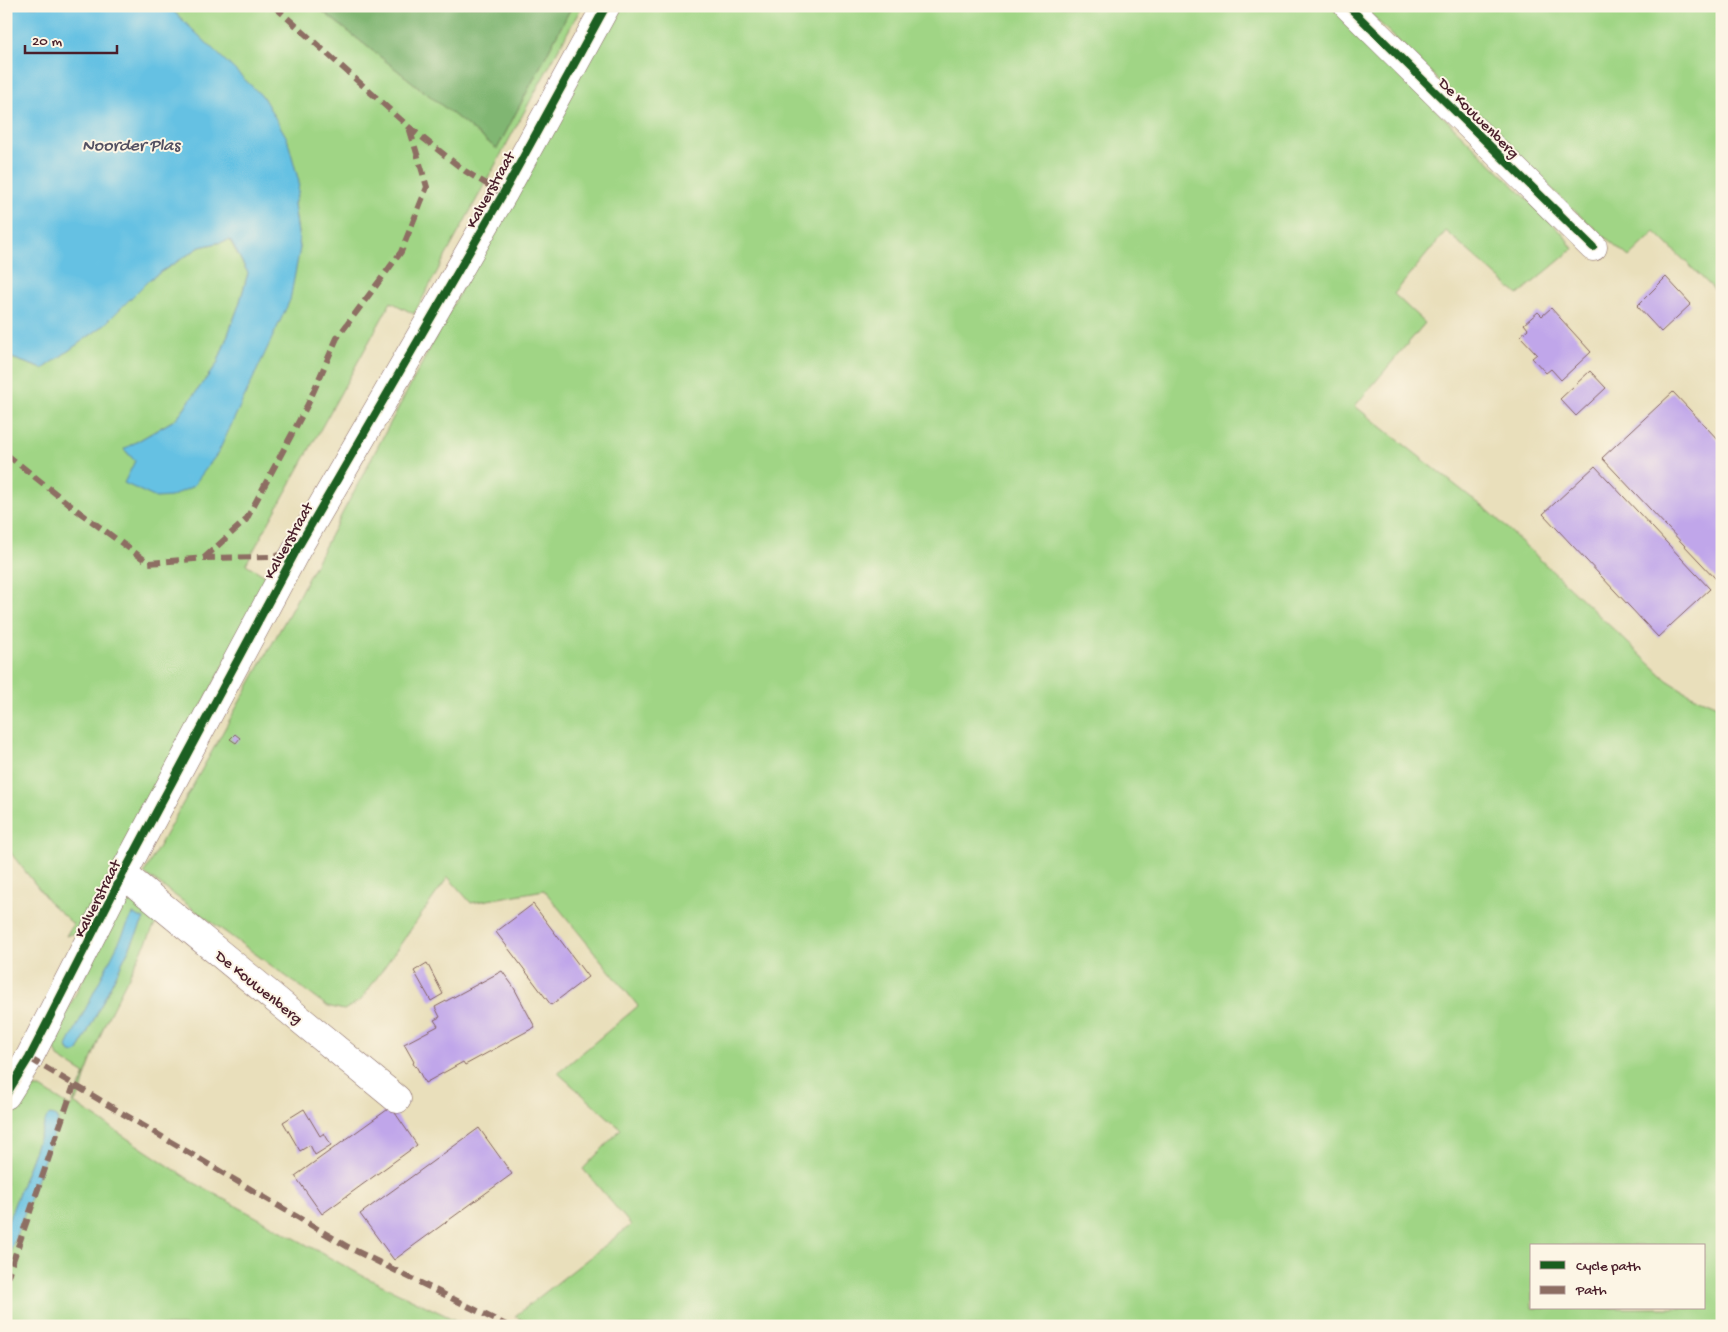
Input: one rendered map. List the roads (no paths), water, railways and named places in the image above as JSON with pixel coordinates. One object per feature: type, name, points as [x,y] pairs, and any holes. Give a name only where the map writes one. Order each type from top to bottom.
[{"type":"street","name":"Kalverstraat","points":[[6,1095],[29,1058],[123,874],[297,549],[503,194],[606,6]]},
{"type":"street","name":"De Kouwenberg","points":[[1348,6],[1593,247]]},
{"type":"street","name":"De Kouwenberg","points":[[123,874],[397,1099]]},
{"type":"water","name":"Noorder Plas","points":[[6,6],[168,6],[263,97],[287,138],[299,182],[294,204],[300,248],[290,300],[218,453],[193,486],[171,497],[156,498],[124,483],[135,461],[124,449],[176,419],[217,364],[239,305],[248,273],[230,240],[200,247],[150,279],[103,326],[43,369],[6,356]]},
{"type":"water","points":[[133,914],[144,919],[78,1051],[76,1053],[70,1052],[67,1047],[68,1044]]},
{"type":"water","points":[[50,1115],[55,1116],[58,1121],[6,1263],[6,1227],[47,1117]]}]
